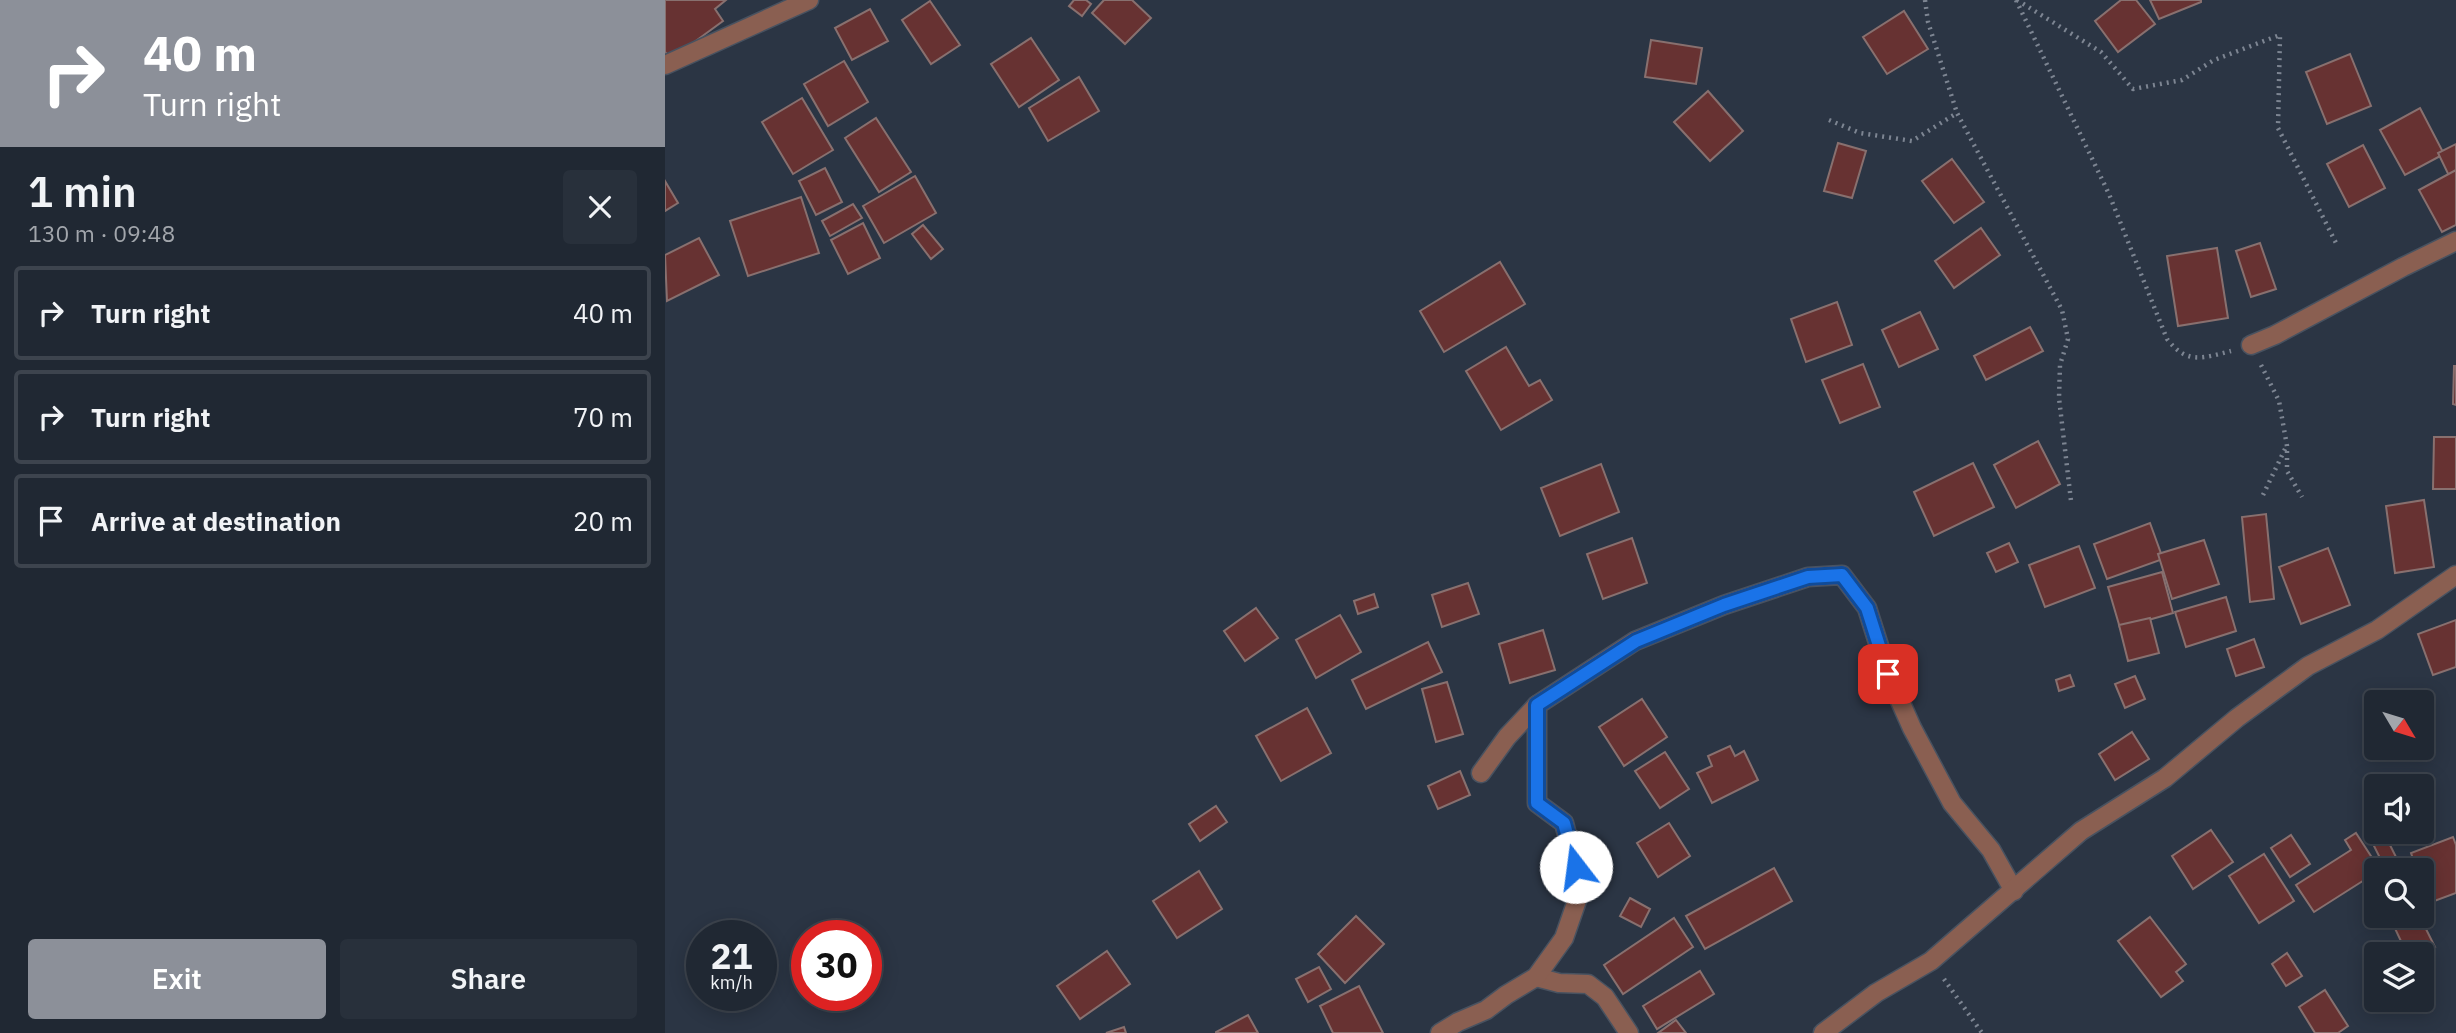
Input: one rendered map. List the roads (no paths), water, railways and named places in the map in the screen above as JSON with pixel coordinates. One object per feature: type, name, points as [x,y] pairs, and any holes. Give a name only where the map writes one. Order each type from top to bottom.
[{"type":"street","points":[[665,65],[809,0]]},
{"type":"street","points":[[2251,345],[2276,335],[2456,241]]},
{"type":"street","points":[[1481,773],[1507,737],[1537,705],[1636,641],[1724,605],[1808,577],[1842,575],[1867,608],[1893,685],[1912,728],[1952,803],[1991,850],[2014,891]]},
{"type":"street","points":[[1823,1033],[1876,993],[1931,961],[2081,831],[2165,778],[2237,718],[2308,666],[2377,630],[2456,575]]},
{"type":"street","points":[[1440,1033],[1486,1010],[1536,977],[1564,939],[1581,889],[1564,823],[1537,803],[1537,705]]},
{"type":"street","points":[[1536,977],[1559,983],[1588,984],[1605,997],[1629,1033]]}]
